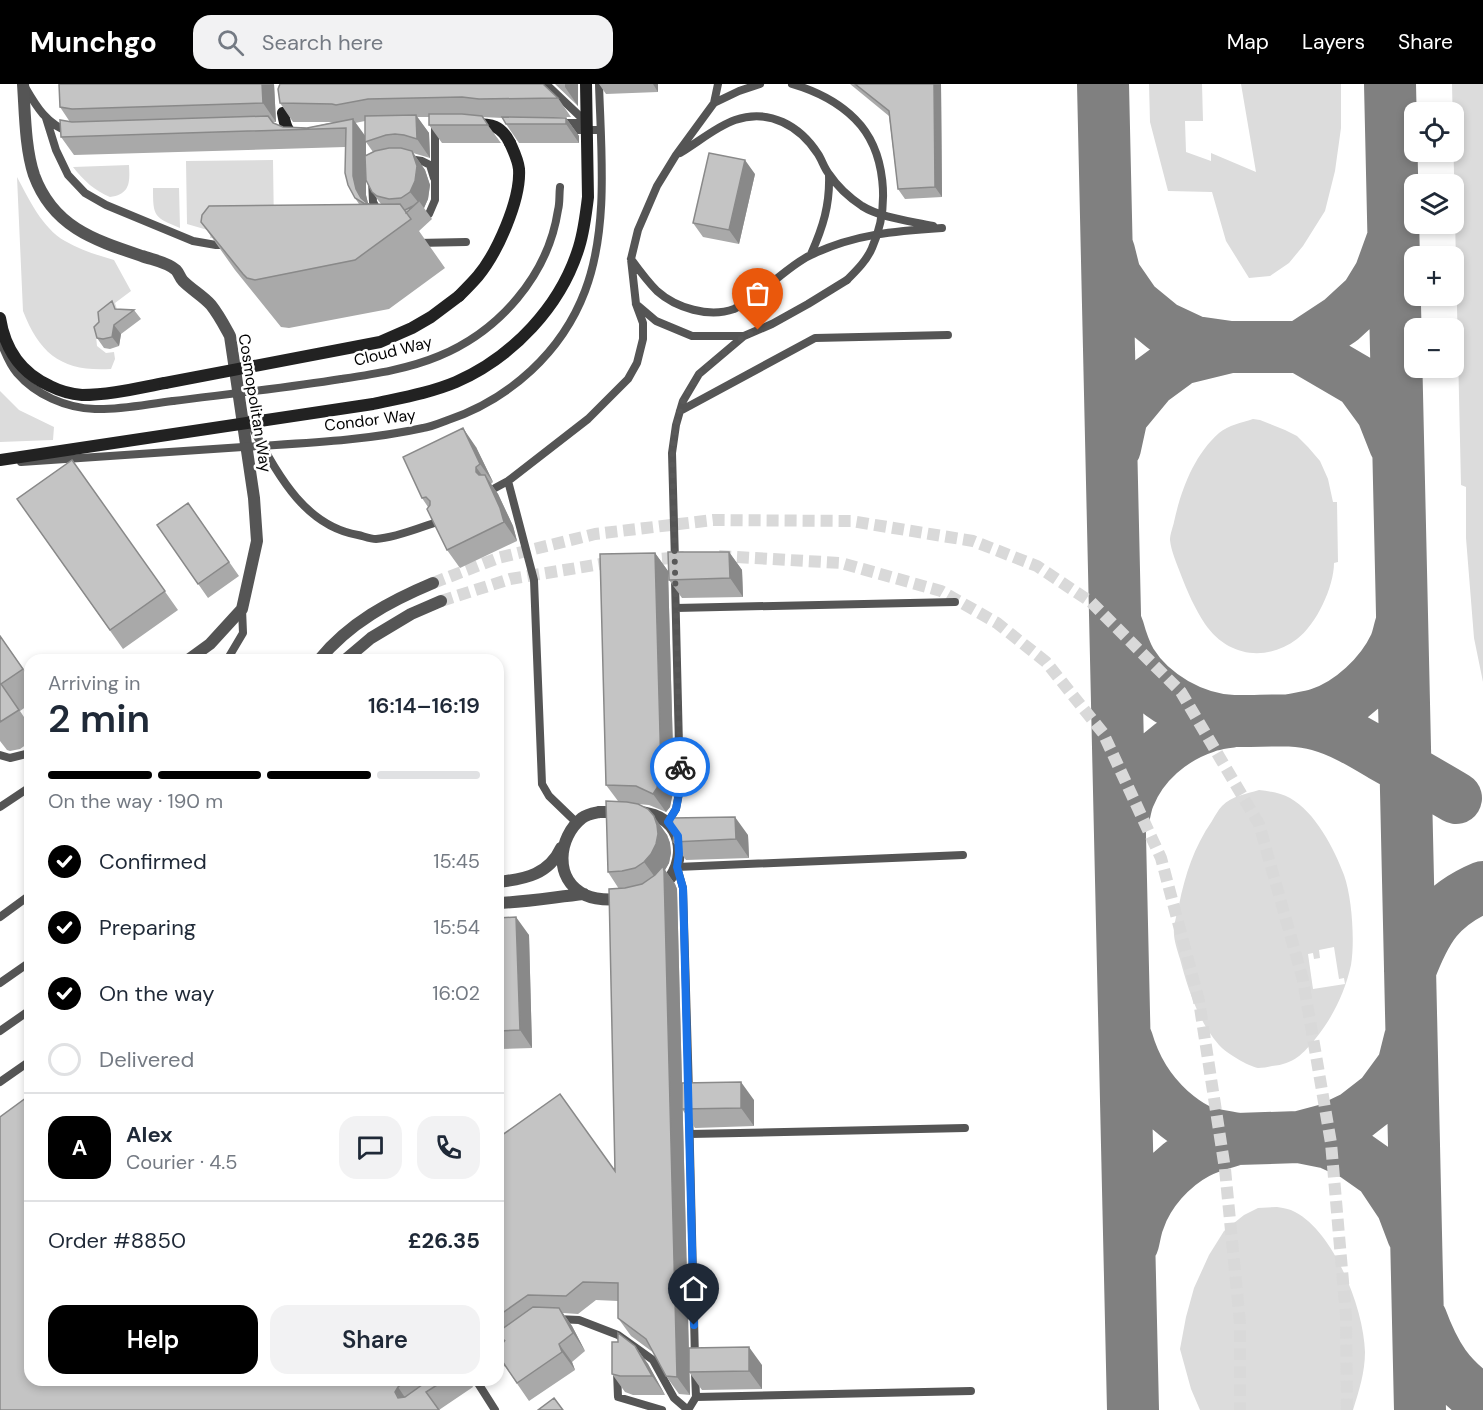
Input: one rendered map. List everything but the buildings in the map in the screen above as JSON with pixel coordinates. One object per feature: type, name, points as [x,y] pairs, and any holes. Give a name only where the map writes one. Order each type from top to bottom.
[{"type":"street","name":"Cosmopolitan Way","points":[[23,84],[30,160],[37,182],[47,200],[63,219],[83,234],[177,270],[182,279],[210,304],[230,336],[254,498],[257,541],[242,609],[210,644],[196,654]]},
{"type":"street","points":[[0,462],[373,405],[456,382],[505,353],[532,327],[550,304],[566,277],[579,247],[588,197],[586,84]]},
{"type":"street","points":[[283,107],[285,125],[290,134],[299,138],[307,133]]},
{"type":"street","points":[[0,318],[6,344],[24,370],[39,381],[61,391],[78,395],[134,388],[380,342],[431,317],[459,296],[479,276],[507,225],[519,183],[517,157],[505,133],[499,128],[468,126]]},
{"type":"street","points":[[324,654],[360,621],[402,596],[433,583]]},
{"type":"street","points":[[352,654],[371,638],[411,614],[441,601]]},
{"type":"street","points":[[504,881],[537,874],[546,868],[556,859],[565,841],[573,827],[584,816],[599,812],[654,814],[668,822],[678,836],[677,867],[666,882],[653,893],[637,898],[600,899],[584,894],[573,886],[565,872],[562,857],[565,841]]},
{"type":"street","points":[[504,903],[584,894]]},
{"type":"lane","points":[[23,84],[46,118],[67,132],[85,134]]},
{"type":"lane","points":[[546,84],[588,123]]},
{"type":"lane","name":"Condor Way","points":[[0,462],[317,442],[386,435],[425,428],[469,413],[504,393],[537,367],[564,333],[585,290],[601,220],[599,84]]},
{"type":"lane","points":[[495,488],[508,481],[588,419],[628,380],[637,363],[643,339],[643,323],[636,304],[631,260],[638,230],[657,186],[676,155],[714,103],[718,84]]},
{"type":"lane","points":[[714,103],[759,84]]},
{"type":"lane","points":[[668,822],[676,809],[680,788],[672,453],[676,425],[683,401],[699,374],[744,336],[772,324],[847,280],[860,267],[872,249],[880,226],[884,201],[883,178],[867,133],[857,120],[829,99],[792,84]]},
{"type":"lane","points":[[631,260],[657,290],[674,304],[698,311],[717,311],[734,309],[811,254],[861,237],[895,231],[942,228],[872,211],[860,205],[846,194],[829,175],[808,141],[795,128],[780,120],[752,116],[736,119],[676,155]]},
{"type":"lane","points":[[46,118],[56,150],[68,175],[85,193],[106,205],[193,241],[216,245],[239,245]]},
{"type":"lane","points":[[588,123],[556,127],[600,130]]},
{"type":"lane","points":[[415,223],[423,220],[429,214],[435,200],[435,126]]},
{"type":"lane","points":[[468,126],[510,126]]},
{"type":"lane","points":[[272,129],[307,133]]},
{"type":"lane","points":[[404,159],[422,161],[430,165],[436,185]]},
{"type":"lane","points":[[372,171],[373,202],[382,217]]},
{"type":"lane","points":[[811,254],[826,215],[830,191],[829,175]]},
{"type":"lane","name":"Cloud Way","points":[[0,335],[2,345],[18,374],[36,389],[56,401],[75,407],[95,409],[321,382],[381,373],[417,364],[458,348],[476,336],[514,303],[530,282],[545,255],[554,231],[559,208],[560,187]]},
{"type":"lane","points":[[410,243],[466,242]]},
{"type":"lane","points":[[636,304],[656,321],[692,336],[744,336]]},
{"type":"lane","points":[[680,411],[815,338],[948,335]]},
{"type":"lane","points":[[239,404],[284,483],[314,516],[343,533],[375,539],[404,533],[437,522]]},
{"type":"lane","points":[[508,481],[534,580],[542,784],[549,796],[577,823]]},
{"type":"lane","points":[[676,608],[954,602]]},
{"type":"lane","points":[[231,654],[243,633],[242,609]]},
{"type":"lane","points":[[0,755],[10,758],[24,754]]},
{"type":"lane","points":[[0,807],[24,791]]},
{"type":"lane","points":[[544,1318],[579,1320],[615,1334],[653,1360],[674,1398],[688,1410],[696,1397],[683,888],[677,867],[963,855]]},
{"type":"lane","points":[[0,917],[24,899]]},
{"type":"lane","points":[[0,983],[24,966]]},
{"type":"lane","points":[[0,1031],[24,1014]]},
{"type":"lane","points":[[0,1082],[24,1065]]},
{"type":"lane","points":[[690,1134],[965,1128]]},
{"type":"lane","points":[[615,1334],[616,1345]]},
{"type":"lane","points":[[617,1365],[618,1397],[662,1410]]},
{"type":"lane","points":[[480,1386],[495,1410]]},
{"type":"lane","points":[[696,1397],[971,1391]]},
{"type":"shaded area","points":[[1149,84],[1202,84],[1203,121],[1185,121],[1186,152],[1211,161],[1211,153],[1256,172],[1241,84],[1341,84],[1341,128],[1335,171],[1325,211],[1303,246],[1289,263],[1270,276],[1249,278],[1226,241],[1212,192],[1168,191],[1150,122]]},
{"type":"shaded area","points":[[1452,84],[1483,84],[1483,682],[1474,638],[1466,538],[1466,487],[1461,485],[1459,378],[1464,378],[1464,318],[1457,318],[1457,306],[1464,306],[1464,246],[1456,246],[1455,234],[1464,234],[1464,174],[1454,174],[1454,162],[1464,162],[1464,102],[1452,102]]},
{"type":"shaded area","points":[[273,160],[274,229],[304,238],[210,238],[211,231],[187,224],[186,161]]},
{"type":"shaded area","points":[[129,165],[127,187],[117,196],[110,197],[90,185],[73,167]]},
{"type":"shaded area","points":[[17,177],[49,229],[77,247],[114,260],[131,291],[115,303],[117,309],[96,336],[97,346],[106,353],[114,352],[115,359],[111,369],[79,367],[55,358],[37,339],[30,326],[23,311]]},
{"type":"shaded area","points":[[153,188],[179,188],[180,228],[157,215]]},
{"type":"shaded area","points":[[0,391],[19,410],[54,427],[53,440],[0,442]]},
{"type":"shaded area","points":[[1253,419],[1297,436],[1320,461],[1328,479],[1333,502],[1337,502],[1338,562],[1334,563],[1331,583],[1323,605],[1311,625],[1297,639],[1273,651],[1260,653],[1236,649],[1225,644],[1205,624],[1186,587],[1170,540],[1185,486],[1202,452],[1223,430]]},
{"type":"shaded area","points":[[1259,790],[1290,798],[1308,812],[1323,832],[1347,884],[1353,932],[1351,965],[1345,985],[1338,1004],[1328,1022],[1307,1049],[1297,1057],[1280,1065],[1258,1068],[1243,1062],[1222,1048],[1205,1026],[1187,982],[1174,932],[1187,872],[1195,851],[1219,809],[1235,798]],"holes":[[[1334,947],[1339,979],[1344,978],[1345,984],[1313,989],[1308,954],[1313,953],[1314,959],[1320,958],[1319,950]]]},
{"type":"shaded area","points":[[1277,1207],[1295,1212],[1309,1222],[1322,1236],[1334,1254],[1353,1294],[1363,1334],[1365,1359],[1353,1410],[1200,1410],[1191,1389],[1180,1349],[1194,1288],[1209,1255],[1224,1231],[1244,1215],[1258,1208]]},
{"type":"taxiway","points":[[1103,84],[1133,1410]]},
{"type":"taxiway","points":[[1390,84],[1420,1410]]},
{"type":"taxiway","points":[[1115,448],[1122,416],[1151,381],[1181,359],[1230,347],[1300,347],[1341,320],[1366,297],[1380,274],[1392,241]]},
{"type":"taxiway","points":[[1109,251],[1115,275],[1135,304],[1163,327],[1195,342],[1230,347]]},
{"type":"taxiway","points":[[1300,347],[1360,382],[1382,412],[1395,445]]},
{"type":"taxiway","points":[[1291,720],[1316,715],[1353,696],[1382,667],[1396,642],[1402,622]]},
{"type":"taxiway","points":[[1118,628],[1129,658],[1140,674],[1162,695],[1175,703],[1204,716],[1218,719],[1298,721],[1327,728],[1358,742],[1456,798]]},
{"type":"taxiway","points":[[1123,820],[1135,785],[1150,763],[1181,738],[1209,726],[1233,721]]},
{"type":"taxiway","points":[[1410,971],[1422,943],[1436,920],[1456,902],[1483,887]]},
{"type":"taxiway","points":[[1237,1139],[1299,1137],[1329,1129],[1354,1117],[1381,1096],[1403,1066],[1410,1038]]},
{"type":"taxiway","points":[[1127,1040],[1143,1078],[1170,1110],[1186,1123],[1202,1131],[1237,1139],[1197,1153],[1170,1173],[1148,1200],[1137,1225],[1133,1243]]},
{"type":"taxiway","points":[[1299,1137],[1329,1143],[1353,1154],[1380,1173],[1402,1206],[1413,1235]]},
{"type":"taxiway","points":[[1421,1318],[1432,1344],[1452,1375],[1483,1401]]},
{"type":"tunnel","points":[[433,583],[498,558],[595,534],[713,520],[851,521],[973,541],[1037,566],[1091,602],[1181,692],[1259,824],[1303,980],[1331,1143],[1346,1316],[1347,1410]]},
{"type":"tunnel","points":[[719,556],[841,563],[941,591],[997,623],[1046,662],[1103,733],[1161,858],[1199,1001],[1225,1169],[1240,1323],[1240,1410]]},
{"type":"tunnel","points":[[644,560],[684,557]]},
{"type":"tunnel","points":[[441,601],[510,579],[615,563]]},
{"type":"way so far","points":[[680,767],[672,453],[676,425],[683,401],[699,374],[744,336],[758,330]]},
{"type":"route","points":[[680,767],[680,788],[676,809],[668,822],[678,836],[677,867],[683,888],[694,1325]]}]
